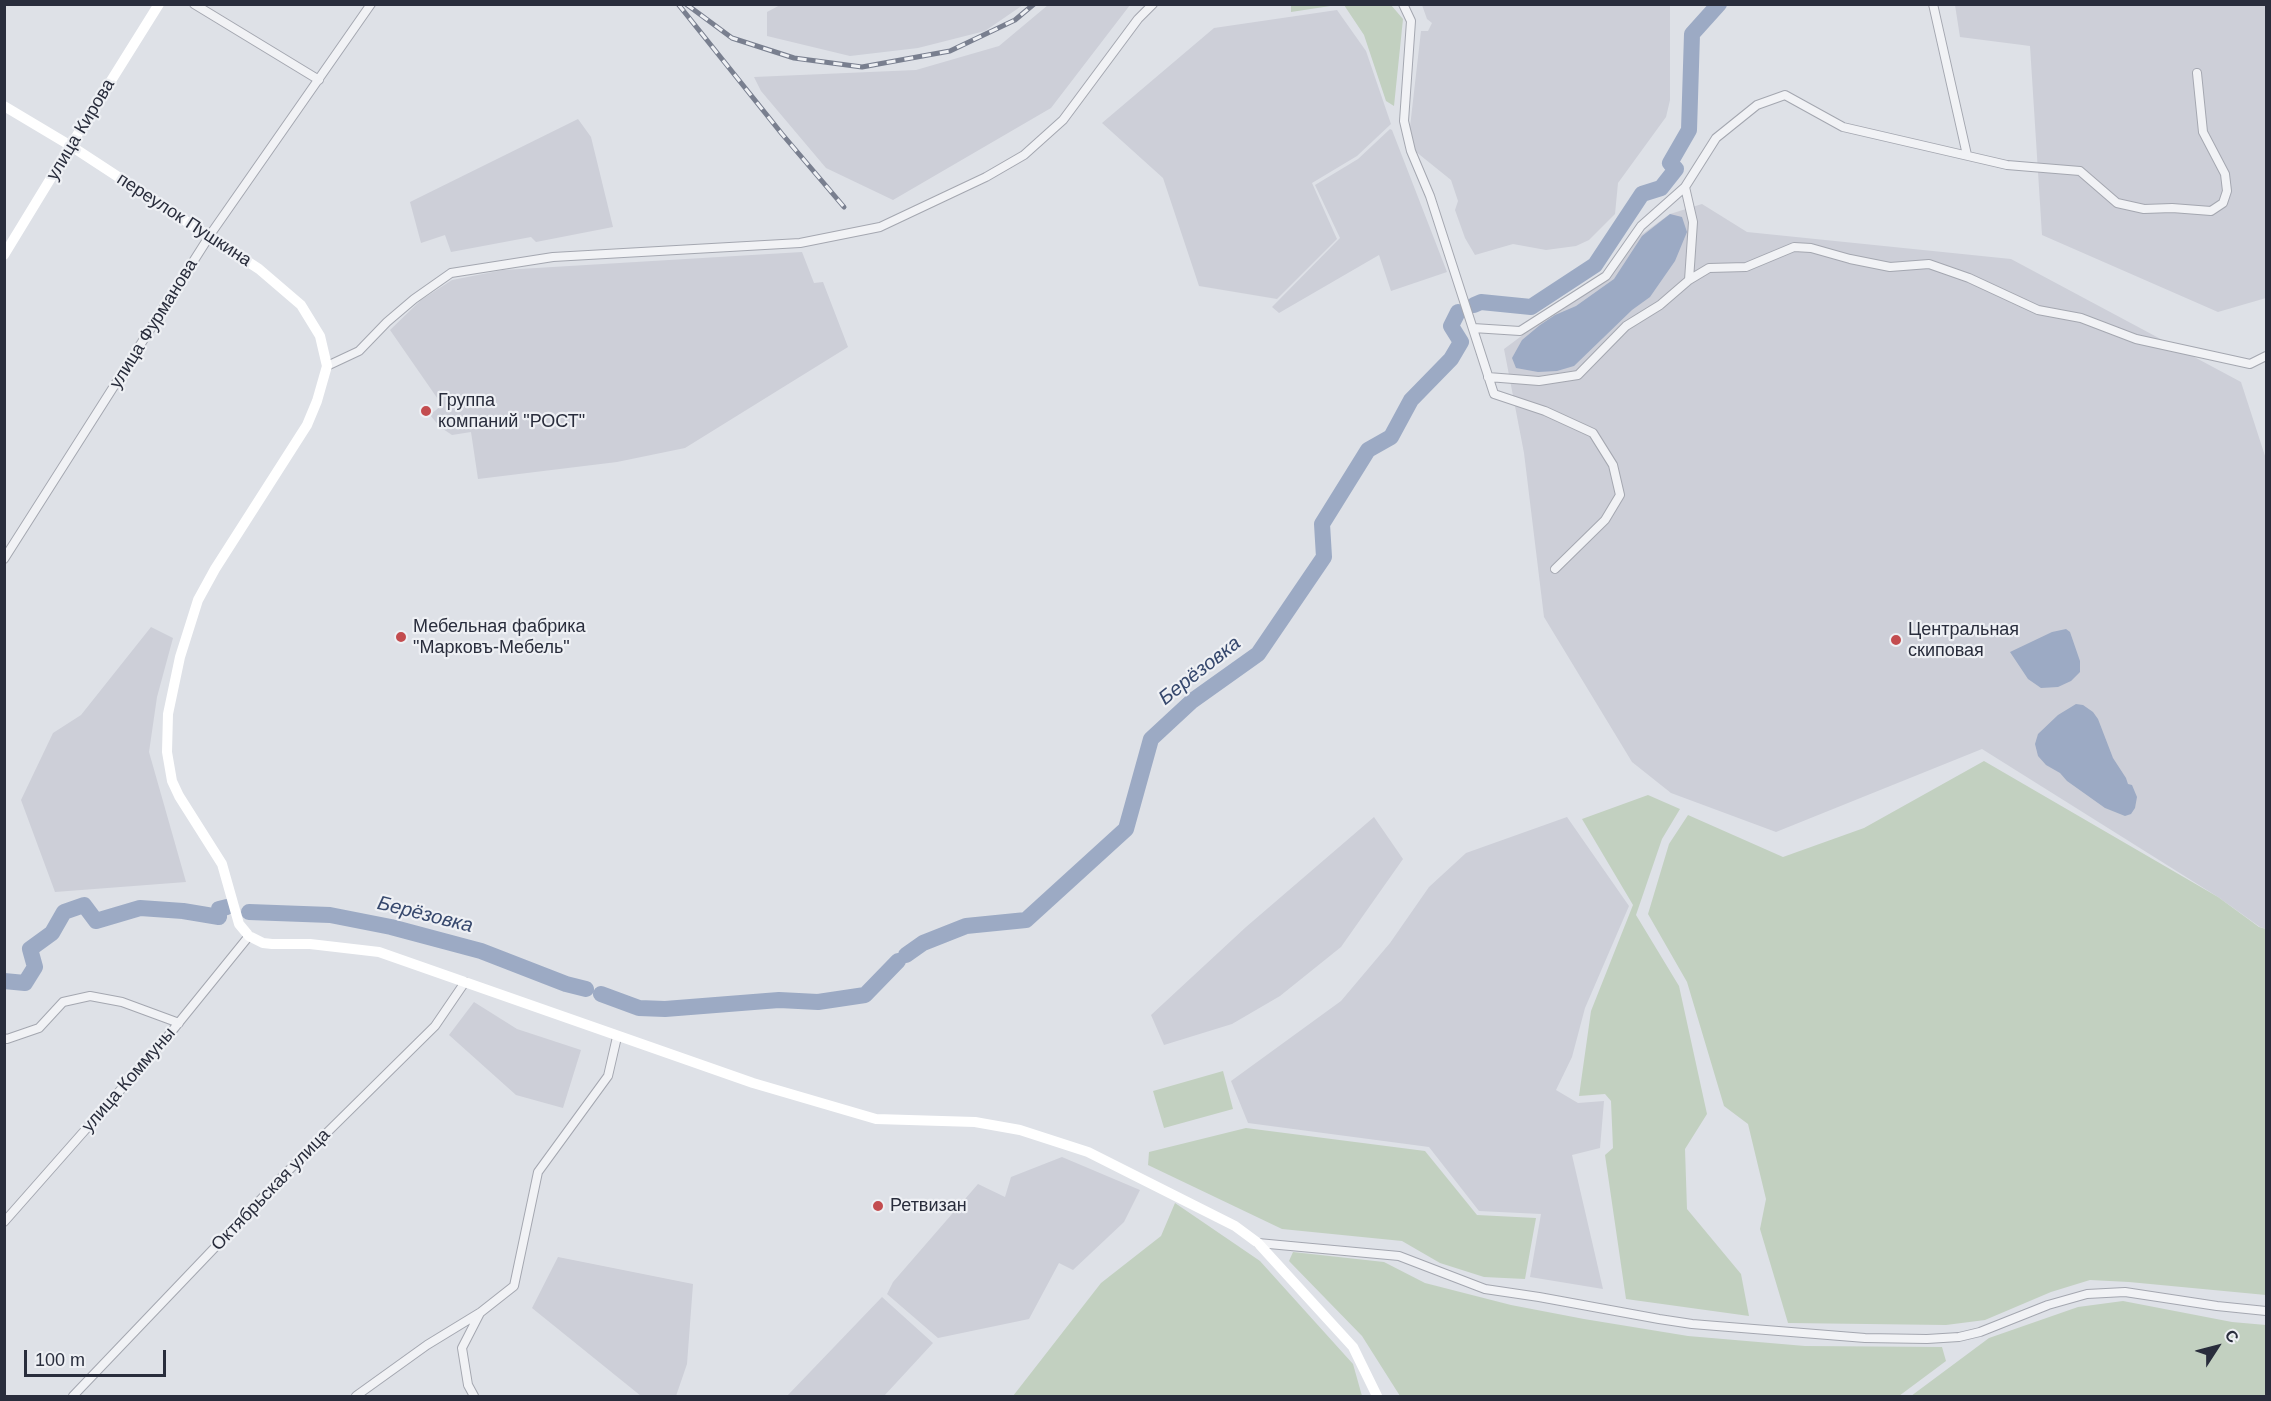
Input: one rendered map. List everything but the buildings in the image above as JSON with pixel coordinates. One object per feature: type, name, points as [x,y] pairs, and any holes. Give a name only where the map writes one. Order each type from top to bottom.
[{"type":"street","name":"улица Кирова","points":[[4,255],[159,4]]},
{"type":"street","points":[[194,4],[319,80]]},
{"type":"street","name":"улица Фурманова","points":[[4,559],[209,237],[371,4]]},
{"type":"street","points":[[1153,4],[1138,20],[1063,120],[1024,154],[986,177],[880,227],[800,243],[553,257],[451,273],[414,300],[387,322],[359,351],[327,366],[318,401],[307,425],[215,569],[198,600],[180,657],[168,714],[167,752],[172,781],[222,864],[239,924],[249,936],[263,943],[310,944],[379,952],[616,1037],[753,1083],[876,1119],[975,1122],[1020,1130],[1052,1139],[1117,1165],[1235,1226],[1258,1244],[1353,1347],[1377,1396]]},
{"type":"street","points":[[1403,4],[1411,21],[1404,121],[1411,151],[1430,196],[1494,394],[1545,411],[1593,433],[1613,465],[1620,495],[1605,520],[1555,569]]},
{"type":"street","points":[[1932,4],[1967,155]]},
{"type":"street","points":[[1473,328],[1520,331],[1606,276],[1641,226],[1685,187],[1716,138],[1757,105],[1785,95],[1843,127],[2007,165],[2080,171],[2117,203],[2144,209],[2172,208],[2211,211],[2223,203],[2227,190],[2225,174],[2203,132],[2197,73]]},
{"type":"street","name":"переулок Пушкина","points":[[4,106],[71,146],[259,269],[301,305],[320,336],[327,366]]},
{"type":"street","points":[[1685,187],[1693,222],[1689,280]]},
{"type":"street","points":[[1488,377],[1539,381],[1578,375],[1626,326],[1660,305],[1689,280],[1709,268],[1746,267],[1794,247],[1811,248],[1890,267],[1929,264],[1969,278],[2038,310],[2081,318],[2136,339],[2250,364],[2266,356]]},
{"type":"street","name":"улица Коммуны","points":[[4,1222],[179,1023],[249,936]]},
{"type":"street","name":"Октябрьская улица","points":[[73,1396],[277,1183],[435,1026],[465,982]]},
{"type":"street","points":[[4,1038],[39,1028],[63,1002],[90,996],[122,1002],[179,1023]]},
{"type":"street","points":[[356,1396],[427,1345],[481,1312],[514,1287],[538,1172],[608,1076],[616,1037]]},
{"type":"street","points":[[1258,1244],[1399,1256],[1485,1289],[1659,1319],[1692,1324],[1865,1338],[1959,1337],[1980,1332],[2048,1305],[2087,1294],[2125,1292],[2266,1311]]},
{"type":"street","points":[[474,1396],[468,1386],[462,1348],[481,1312]]},
{"type":"shaded area","points":[[782,4],[1023,5],[985,31],[918,48],[850,56],[767,36],[767,12]]},
{"type":"shaded area","points":[[1048,5],[1130,5],[1051,108],[893,200],[826,168],[761,91],[754,77],[916,70],[999,46]]},
{"type":"shaded area","points":[[1422,5],[1670,5],[1670,100],[1666,117],[1618,183],[1615,214],[1589,240],[1576,246],[1546,250],[1513,244],[1475,255],[1465,238],[1455,210],[1458,201],[1451,180],[1415,151],[1410,127],[1421,31],[1428,31],[1432,23],[1427,19]]},
{"type":"shaded area","points":[[1955,5],[2266,5],[2266,298],[2218,312],[2042,235],[2030,46],[1960,37]]},
{"type":"shaded area","points":[[1337,10],[1366,51],[1391,124],[1357,156],[1312,183],[1337,239],[1277,299],[1199,286],[1163,178],[1102,123],[1214,28]]},
{"type":"shaded area","points":[[578,119],[591,137],[613,227],[536,242],[531,237],[451,252],[445,235],[421,243],[410,202]]},
{"type":"shaded area","points":[[1390,129],[1447,272],[1391,291],[1379,255],[1279,313],[1272,307],[1340,238],[1315,185],[1358,159]]},
{"type":"shaded area","points":[[1702,204],[1747,232],[2011,259],[2241,382],[2266,459],[2266,929],[1982,749],[1776,832],[1671,793],[1632,762],[1544,617],[1524,453],[1504,349],[1555,311],[1611,276],[1634,240],[1670,214]]},
{"type":"shaded area","points":[[802,252],[814,283],[823,282],[848,347],[685,448],[617,462],[478,479],[471,432],[452,435],[440,427],[430,415],[442,405],[390,330],[421,300],[452,280],[503,270]]},
{"type":"shaded area","points":[[151,627],[173,638],[157,697],[149,752],[186,882],[55,892],[21,800],[53,733],[81,715]]},
{"type":"shaded area","points":[[1374,817],[1403,859],[1341,947],[1280,996],[1232,1024],[1164,1045],[1151,1015],[1246,927]]},
{"type":"shaded area","points":[[1567,817],[1629,906],[1585,1008],[1572,1057],[1556,1090],[1578,1103],[1604,1101],[1600,1148],[1572,1155],[1603,1289],[1530,1277],[1541,1214],[1479,1211],[1429,1147],[1248,1123],[1231,1081],[1341,1001],[1390,943],[1429,887],[1466,853]]},
{"type":"shaded area","points":[[474,1002],[517,1029],[581,1050],[563,1108],[516,1095],[449,1035]]},
{"type":"shaded area","points":[[1062,1157],[1140,1190],[1124,1222],[1073,1270],[1059,1263],[1029,1319],[938,1338],[887,1294],[893,1282],[978,1184],[1005,1197],[1011,1177]]},
{"type":"shaded area","points":[[558,1257],[693,1284],[687,1364],[676,1396],[641,1396],[532,1308]]},
{"type":"shaded area","points":[[882,1297],[933,1343],[884,1396],[787,1396]]},
{"type":"green space","points":[[1291,4],[1337,4],[1337,5],[1291,12]]},
{"type":"green space","points":[[1344,5],[1391,5],[1403,19],[1394,106],[1386,101],[1364,35]]},
{"type":"green space","points":[[1984,761],[2218,897],[2259,927],[2266,929],[2266,1295],[2090,1280],[2051,1292],[1985,1320],[1946,1325],[1788,1323],[1760,1229],[1766,1199],[1748,1124],[1724,1106],[1687,982],[1648,914],[1669,844],[1688,815],[1783,857],[1864,828]]},
{"type":"green space","points":[[1648,795],[1680,809],[1662,839],[1636,915],[1679,986],[1707,1114],[1685,1149],[1687,1209],[1741,1274],[1749,1316],[1626,1299],[1605,1155],[1613,1148],[1611,1101],[1605,1094],[1579,1096],[1591,1011],[1633,905],[1582,819]]},
{"type":"green space","points":[[1223,1071],[1233,1109],[1164,1128],[1153,1091]]},
{"type":"green space","points":[[1246,1128],[1425,1151],[1477,1215],[1536,1218],[1525,1279],[1484,1277],[1440,1263],[1402,1241],[1282,1229],[1148,1165],[1149,1152]]},
{"type":"green space","points":[[1175,1203],[1260,1261],[1353,1364],[1362,1396],[1013,1396],[1101,1283],[1161,1236]]},
{"type":"green space","points":[[1293,1252],[1384,1262],[1425,1283],[1511,1305],[1584,1319],[1688,1336],[1805,1346],[1942,1347],[1946,1361],[1899,1396],[1400,1396],[1362,1336],[1289,1261]]},
{"type":"green space","points":[[2123,1301],[2232,1322],[2266,1325],[2266,1396],[1911,1396],[1989,1338],[2078,1307]]},
{"type":"water","points":[[1670,214],[1682,217],[1687,232],[1675,261],[1650,297],[1632,310],[1574,366],[1557,371],[1538,372],[1516,368],[1512,358],[1522,340],[1555,315],[1576,306],[1614,279],[1642,236]]},
{"type":"water","points":[[2066,629],[2070,632],[2080,661],[2080,672],[2071,681],[2058,687],[2041,688],[2028,679],[2010,652],[2052,632]]},
{"type":"water","points":[[2076,704],[2083,705],[2098,719],[2113,758],[2128,784],[2132,785],[2137,797],[2131,814],[2125,816],[2105,808],[2046,765],[2038,756],[2035,744],[2038,734],[2058,715]]},
{"type":"waterway","name":"Берёзовка","points":[[1474,305],[1481,302],[1531,307],[1595,265],[1642,194],[1661,188],[1676,169],[1670,163],[1689,130],[1692,34],[1719,4]]},
{"type":"waterway","name":"Берёзовка","points":[[906,955],[923,943],[966,926],[1026,920],[1126,829],[1151,739],[1192,701],[1258,654],[1324,557],[1322,524],[1368,450],[1391,437],[1411,400],[1451,359],[1461,342],[1451,326],[1458,312]]},
{"type":"waterway","name":"Берёзовка","points":[[4,981],[25,983],[35,967],[30,949],[52,933],[64,912],[84,905],[96,921],[140,908],[183,911],[219,917],[219,909],[227,907]]},
{"type":"waterway","name":"Берёзовка","points":[[249,912],[330,915],[391,927],[481,951],[566,984],[586,989]]},
{"type":"waterway","name":"Берёзовка","points":[[601,994],[639,1008],[665,1009],[779,1000],[818,1002],[865,995],[898,961]]},
{"type":"railway","points":[[678,4],[844,207]]},
{"type":"railway","points":[[686,4],[732,38],[794,58],[862,67],[950,51],[1015,20],[1034,4]]},
{"type":"place","name":"Группа компаний \"РОСТ\"","points":[[426,411]]},
{"type":"place","name":"Мебельная фабрика \"Марковъ-Мебель\"","points":[[401,637]]},
{"type":"place","name":"Центральная скиповая","points":[[1896,640]]},
{"type":"place","name":"Ретвизан","points":[[878,1206]]}]
